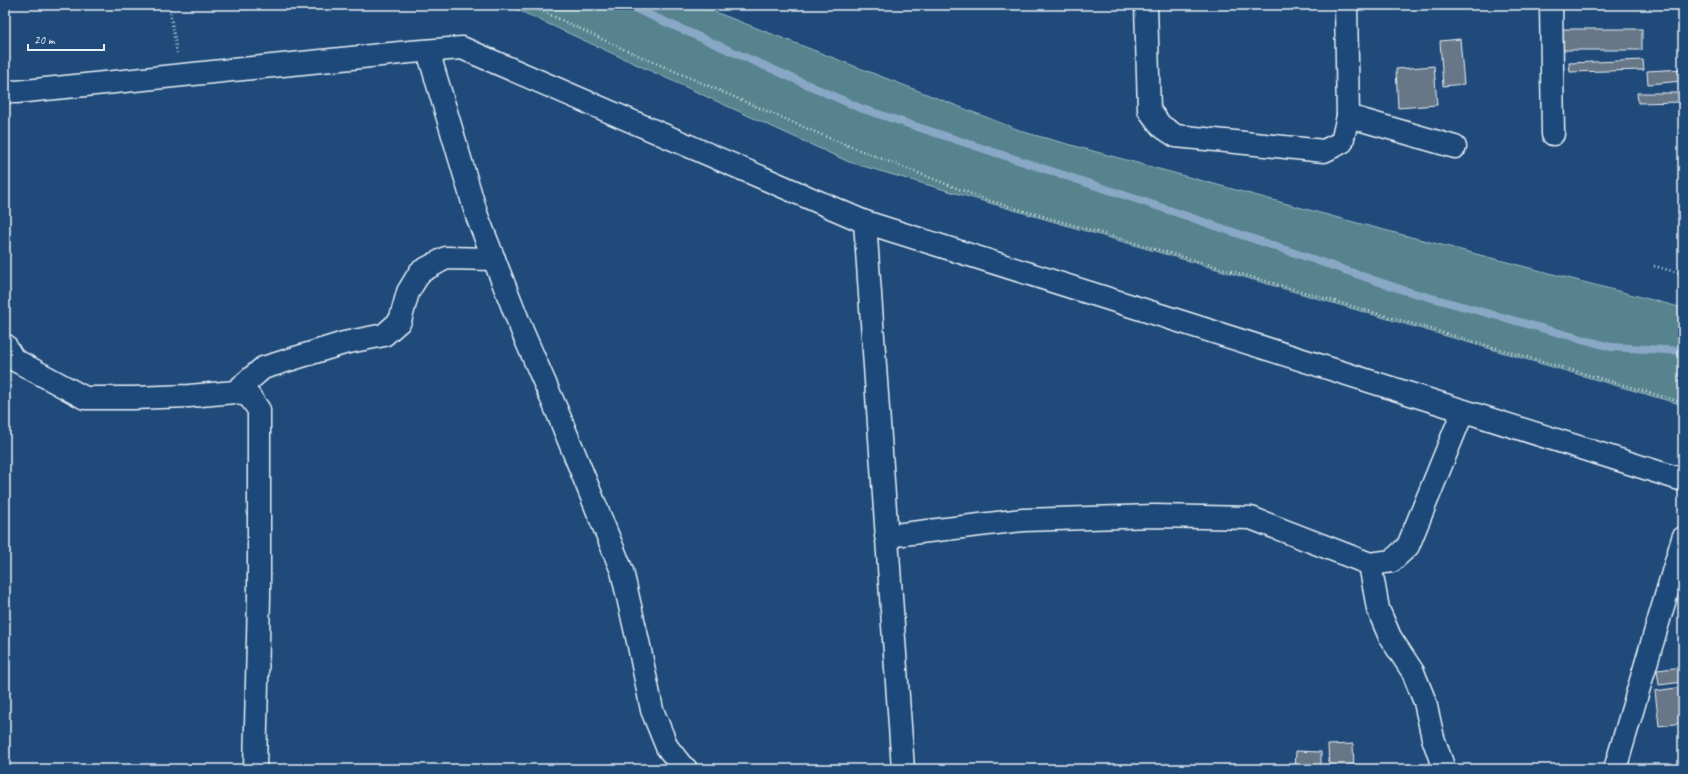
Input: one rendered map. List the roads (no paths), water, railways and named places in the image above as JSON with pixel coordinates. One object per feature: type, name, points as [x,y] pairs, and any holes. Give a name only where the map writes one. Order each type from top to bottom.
[{"type":"street","points":[[1146,5],[1149,110],[1161,126],[1176,136],[1324,151],[1342,142],[1348,116],[1346,5]]},
{"type":"street","points":[[1551,5],[1553,134]]},
{"type":"street","points":[[5,91],[16,92],[462,48],[865,222],[1683,480]]},
{"type":"street","points":[[428,51],[477,216],[622,571],[652,710],[667,747],[686,769]]},
{"type":"street","points":[[1348,116],[1455,147]]},
{"type":"street","points":[[865,222],[903,769]]},
{"type":"street","points":[[236,392],[263,368],[344,343],[384,335],[400,321],[408,292],[420,272],[446,258],[494,259]]},
{"type":"street","points":[[8,354],[85,398],[190,396],[236,392],[249,396],[259,410],[259,588],[256,769]]},
{"type":"street","points":[[886,536],[1023,520],[1154,516],[1251,518],[1370,564],[1392,560],[1408,546],[1463,410]]},
{"type":"street","points":[[1615,769],[1683,538]]},
{"type":"street","points":[[1370,564],[1378,609],[1390,637],[1412,672],[1425,702],[1433,738],[1444,769]]},
{"type":"waterway","points":[[627,5],[860,108],[1157,206],[1403,290],[1611,347],[1683,351]]}]
